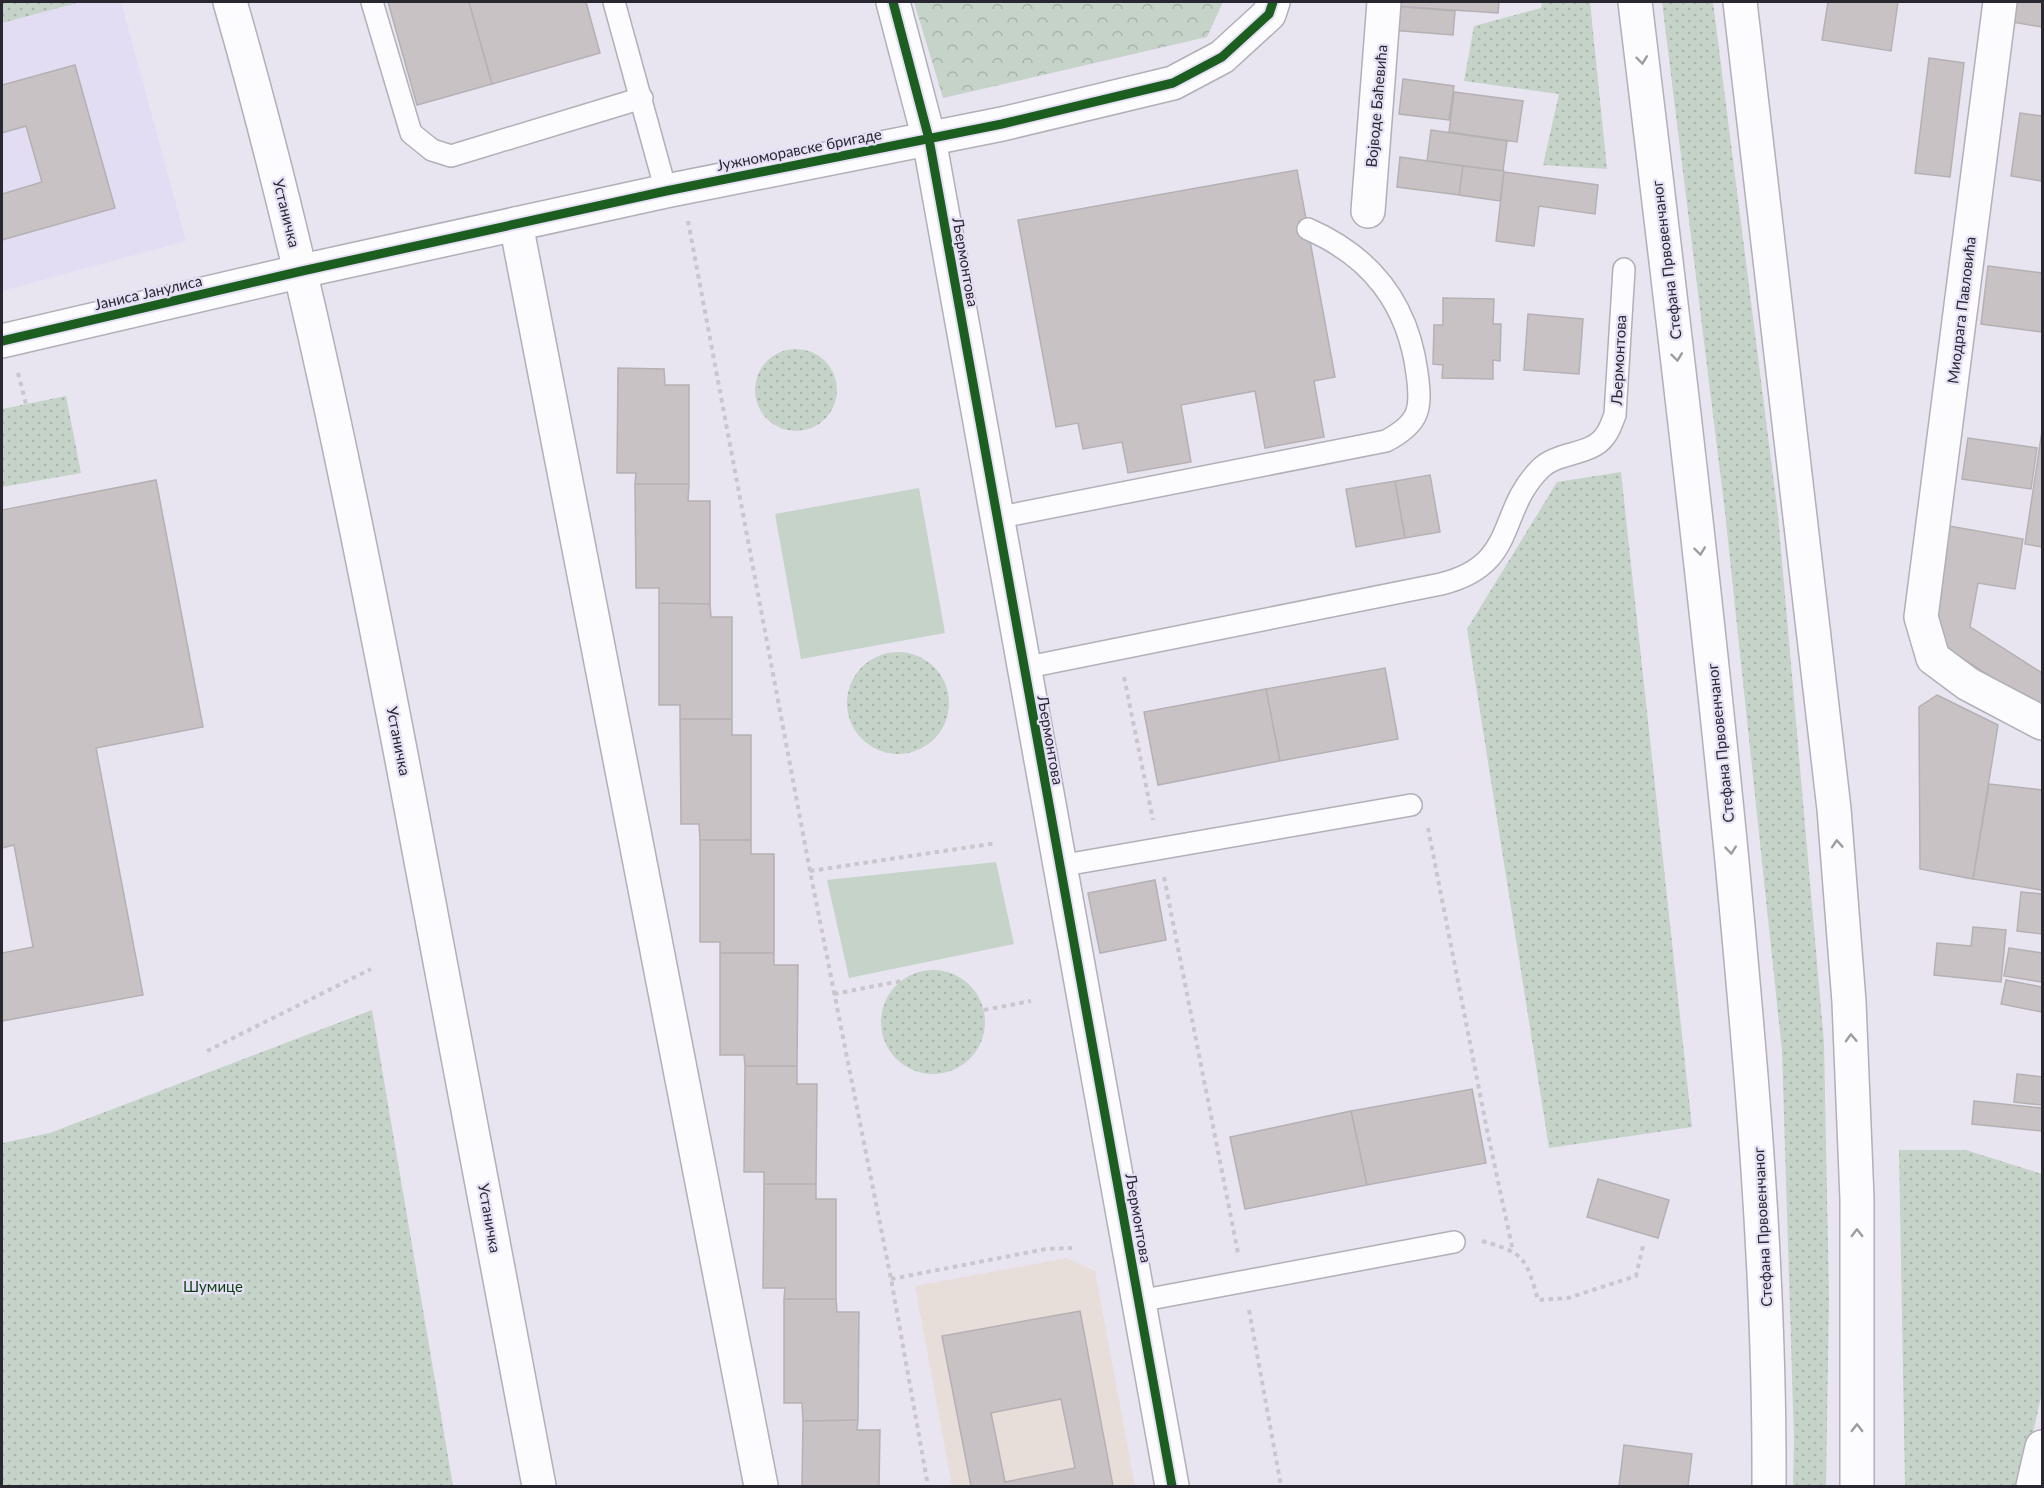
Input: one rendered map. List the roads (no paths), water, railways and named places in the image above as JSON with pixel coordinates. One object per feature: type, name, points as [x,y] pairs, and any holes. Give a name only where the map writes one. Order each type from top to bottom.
[{"type":"main road","name":"Устаничка","points":[[230,2],[302,271],[388,686],[472,1117],[539,1486]]},
{"type":"main road","name":"Љермонтова","points":[[892,2],[929,139],[1172,1486]]},
{"type":"main road","name":"Јужноморавске бригаде","points":[[302,271],[674,189],[929,139],[1173,82],[1222,57],[1269,14],[1273,2]]},
{"type":"main road","name":"Војводе Баћевића","points":[[1368,212],[1384,2]]},
{"type":"main road","name":"Стефана Првовенчаног","points":[[1635,2],[1707,604],[1755,1098],[1770,1384],[1769,1486]]},
{"type":"main road","points":[[1740,2],[1795,454],[1835,820],[1849,1002],[1857,1199],[1857,1486]]},
{"type":"main road","name":"Миодрага Павловића","points":[[2000,2],[1921,617],[1933,658],[1968,684],[2043,723]]},
{"type":"main road","points":[[516,224],[761,1486]]},
{"type":"main road","name":"Јаниса Јанулиса","points":[[2,341],[302,271]]},
{"type":"main road","points":[[2033,1486],[2043,1447]]},
{"type":"lane","points":[[372,2],[411,133],[432,150],[451,156],[642,98]]},
{"type":"lane","points":[[614,2],[642,98],[674,189]]},
{"type":"lane","points":[[996,518],[1386,441],[1415,420],[1419,402],[1414,353],[1406,322],[1394,299],[1360,262],[1335,242],[1308,229]]},
{"type":"lane","name":"Љермонтова","points":[[1023,668],[1119,651],[1456,580],[1485,564],[1498,549],[1521,498],[1540,469],[1551,460],[1586,450],[1605,437],[1615,415],[1624,269]]},
{"type":"lane","points":[[1059,866],[1411,805]]},
{"type":"lane","points":[[1139,1301],[1454,1242]]},
{"type":"park label","name":"Шумице","points":[[213,1286]]}]
